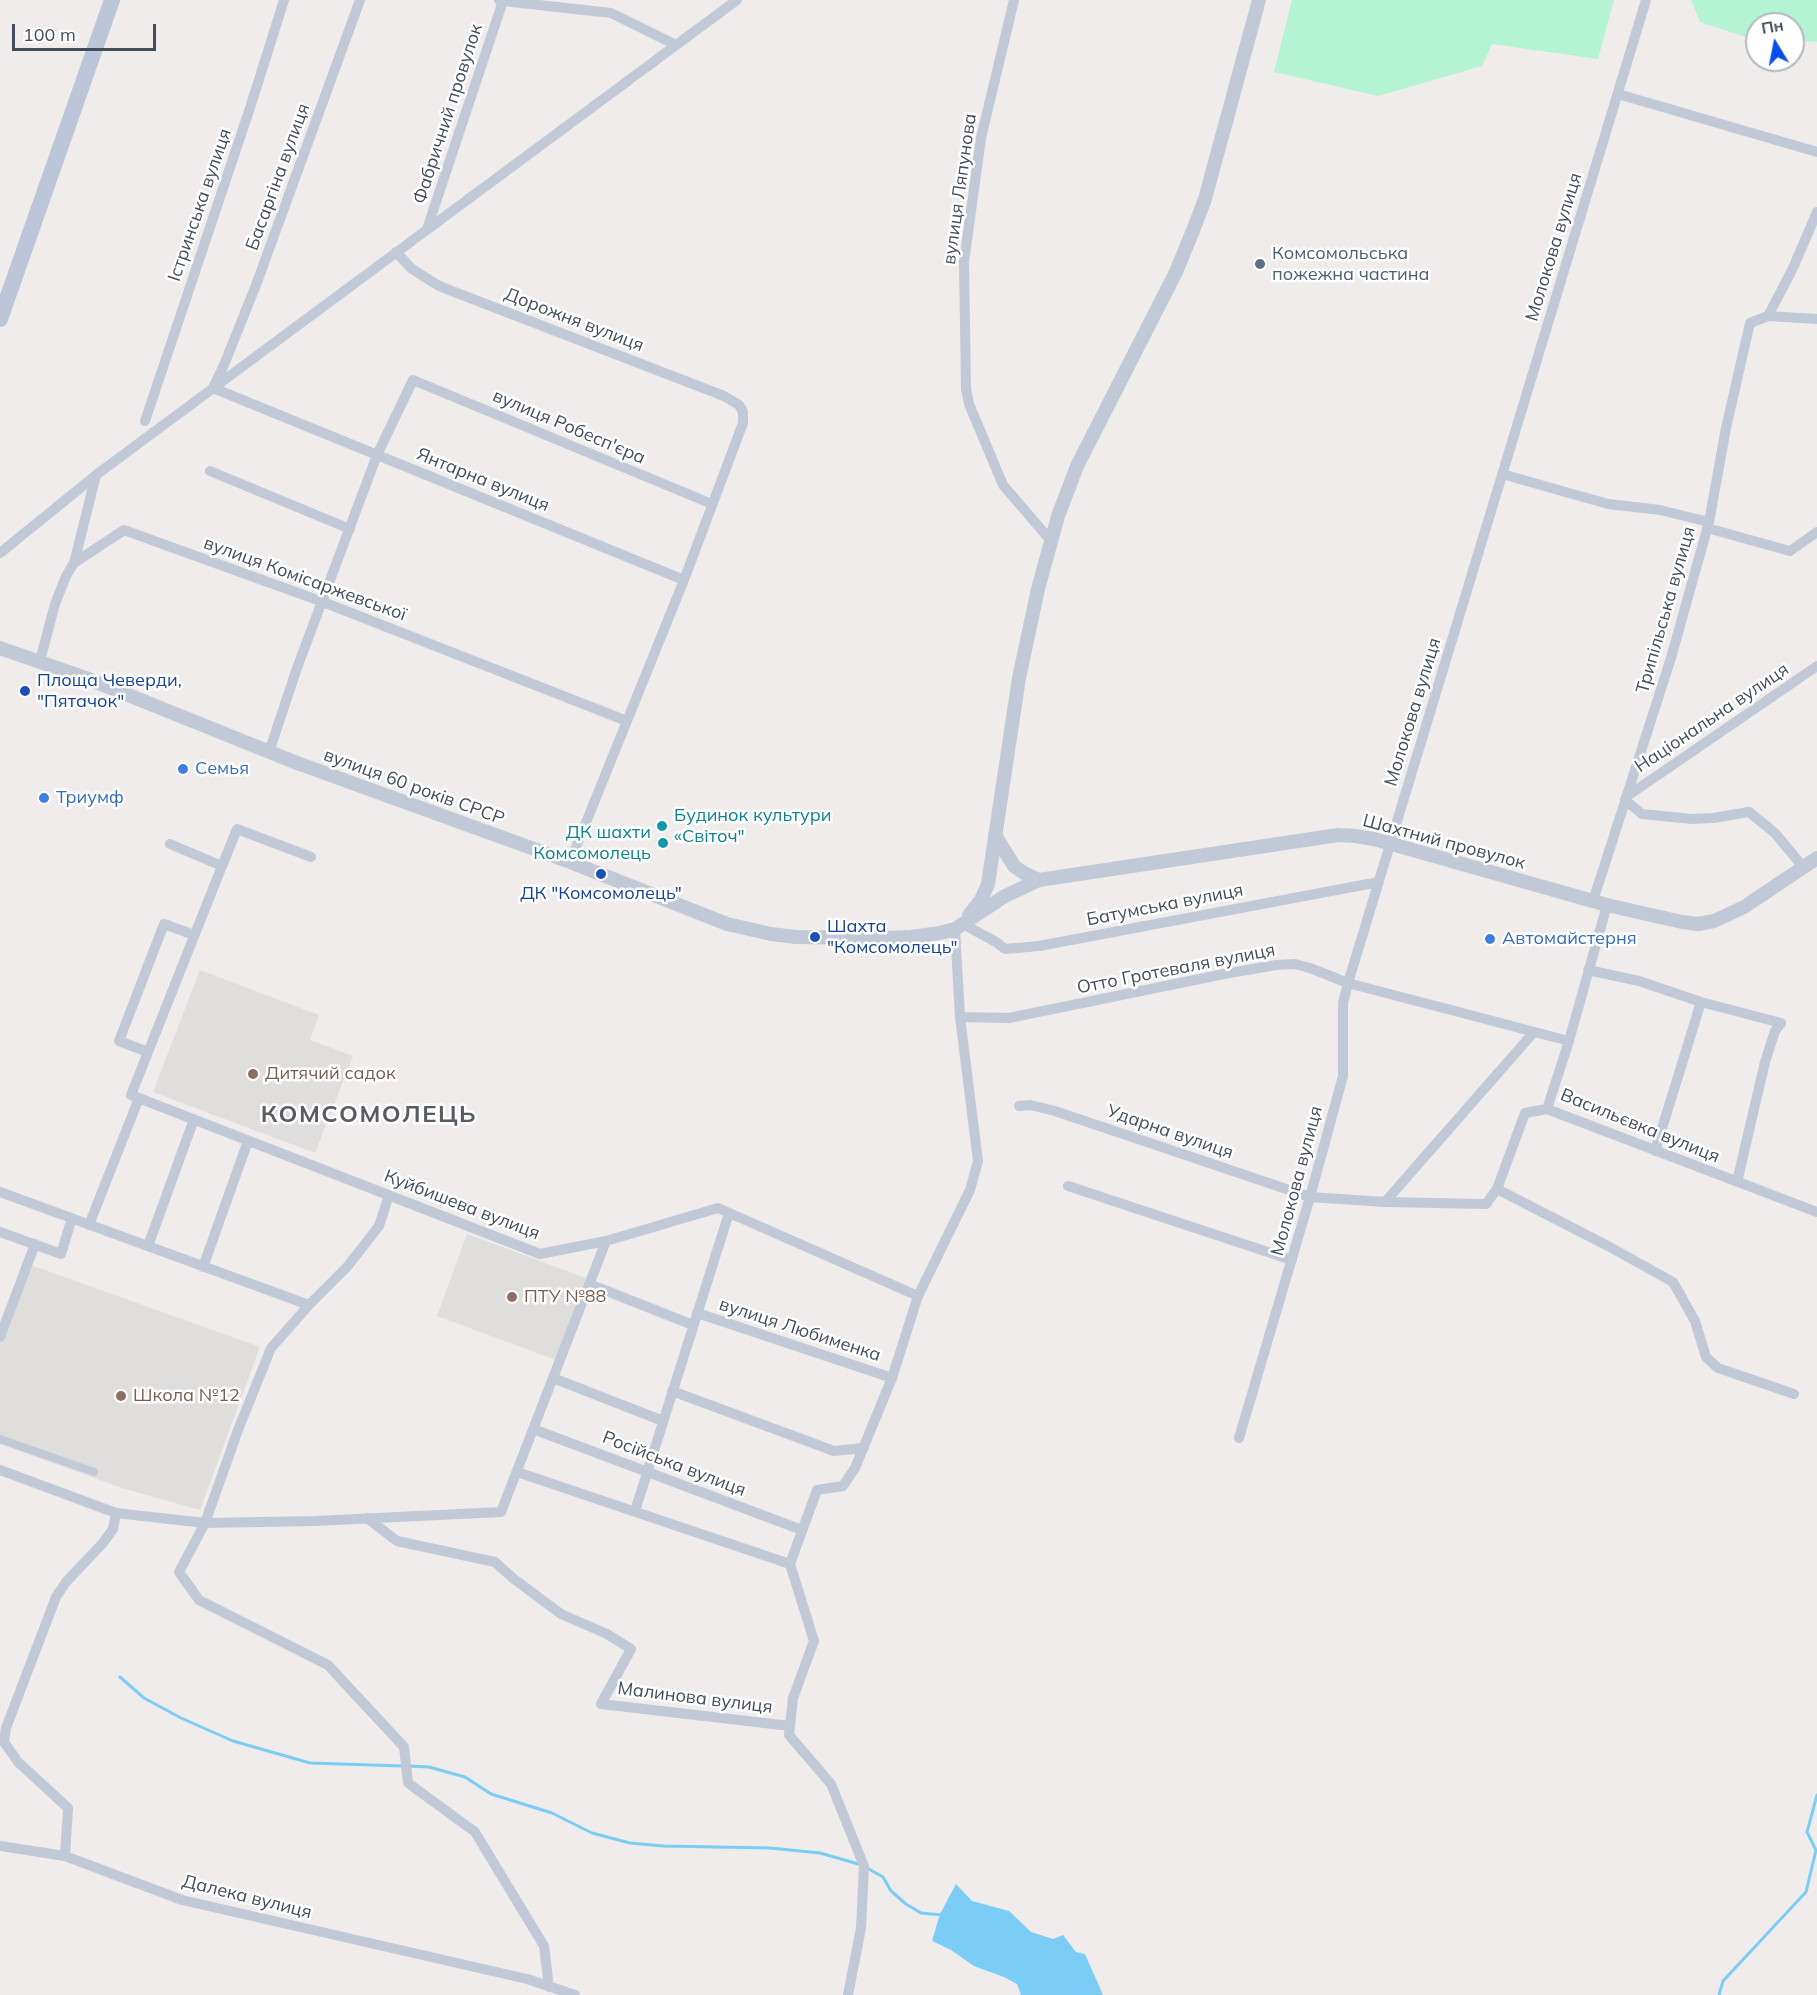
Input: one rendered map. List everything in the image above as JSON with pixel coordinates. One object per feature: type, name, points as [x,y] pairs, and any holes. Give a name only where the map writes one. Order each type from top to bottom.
[{"type":"main road","points":[[0,319],[112,0]]},
{"type":"street","name":"Істринська вулиця","points":[[145,421],[284,0]]},
{"type":"street","name":"Басаргіна вулиця","points":[[213,388],[256,285],[360,0]]},
{"type":"street","points":[[0,553],[96,475],[738,0]]},
{"type":"street","name":"вулиця Ляпунова","points":[[1014,0],[981,138],[964,262],[966,388],[969,404],[1003,485],[1051,541]]},
{"type":"street","points":[[848,1995],[861,1928],[864,1866],[831,1784],[789,1735],[793,1698],[814,1641],[790,1564],[817,1490],[843,1485],[855,1468],[892,1378],[918,1296],[970,1190],[978,1161],[960,1017],[959,927],[981,900],[988,884],[1019,678],[1038,588],[1051,541],[1077,466],[1176,272],[1205,199],[1259,0]]},
{"type":"street","name":"Молокова вулиця","points":[[1239,1438],[1343,1076],[1343,1003],[1348,983],[1646,0]]},
{"type":"street","points":[[501,3],[611,13],[676,45]]},
{"type":"street","name":"Фабричний провулок","points":[[427,229],[501,3]]},
{"type":"street","points":[[1618,94],[1817,152]]},
{"type":"street","points":[[1817,212],[1793,268],[1768,316],[1817,319]]},
{"type":"street","name":"Дорожня вулиця","points":[[396,252],[412,269],[440,286],[724,396],[739,405],[743,412],[743,423],[712,504]]},
{"type":"street","name":"Трипільська вулиця","points":[[1593,901],[1671,658],[1708,525],[1726,428],[1750,323],[1768,316]]},
{"type":"street","name":"вулиця Робесп'єра","points":[[377,455],[413,380],[712,504]]},
{"type":"street","name":"Янтарна вулиця","points":[[213,388],[684,580]]},
{"type":"street","points":[[269,752],[297,668],[377,455]]},
{"type":"street","points":[[210,471],[350,529]]},
{"type":"street","points":[[1502,474],[1608,504],[1660,510],[1790,551],[1817,532]]},
{"type":"street","points":[[74,563],[96,475]]},
{"type":"street","points":[[570,862],[684,580],[712,504]]},
{"type":"street","name":"вулиця Комісаржевської","points":[[40,661],[55,604],[74,563],[124,530],[323,602],[627,721]]},
{"type":"street","name":"вулиця 60 років СРСР","points":[[0,648],[86,678],[269,752],[570,862],[727,924],[796,937],[910,937],[959,927]]},
{"type":"street","name":"Національна вулиця","points":[[1625,798],[1817,666]]},
{"type":"street","points":[[1625,798],[1642,814],[1692,819],[1749,812],[1775,833],[1803,867]]},
{"type":"street","points":[[89,1225],[135,1097],[148,1052],[237,829],[311,857]]},
{"type":"street","points":[[995,835],[1005,855],[1014,866],[1039,880]]},
{"type":"street","name":"Шахтний провулок","points":[[959,927],[1005,896],[1039,880],[1318,837],[1355,836],[1390,843],[1607,905],[1698,924],[1714,921],[1744,907],[1817,858]]},
{"type":"street","points":[[170,844],[222,866]]},
{"type":"street","name":"Батумська вулиця","points":[[959,927],[996,942],[1005,950],[1050,944],[1379,882]]},
{"type":"street","name":"Васильєвка вулиця","points":[[1607,905],[1569,1041],[1547,1109],[1817,1212]]},
{"type":"street","points":[[148,1052],[119,1041],[164,924],[194,934]]},
{"type":"street","name":"Отто Гротеваля вулиця","points":[[960,1017],[1009,1018],[1224,974],[1295,964],[1348,983],[1569,1041]]},
{"type":"street","points":[[1588,970],[1639,981],[1701,1002],[1781,1023],[1775,1031],[1765,1062],[1737,1182]]},
{"type":"street","points":[[1654,1151],[1701,1002]]},
{"type":"street","points":[[1385,1202],[1534,1032]]},
{"type":"street","name":"Куйбишева вулиця","points":[[135,1097],[540,1254],[606,1241],[718,1208],[918,1296]]},
{"type":"street","name":"Ударна вулиця","points":[[1019,1106],[1038,1106],[1055,1111],[1310,1197],[1385,1202],[1486,1204],[1497,1189]]},
{"type":"street","points":[[1547,1109],[1525,1113],[1497,1189],[1673,1282],[1695,1321],[1706,1357],[1718,1368],[1794,1394]]},
{"type":"street","points":[[148,1246],[194,1119]]},
{"type":"street","points":[[203,1267],[248,1140]]},
{"type":"street","points":[[1068,1186],[1292,1260]]},
{"type":"street","points":[[0,1192],[309,1305]]},
{"type":"street","points":[[389,1195],[379,1226],[347,1267],[271,1348],[238,1430],[205,1523],[179,1572],[199,1600],[328,1665],[404,1747],[408,1783],[475,1832],[544,1946],[549,1987]]},
{"type":"street","points":[[635,1511],[729,1213]]},
{"type":"street","points":[[0,1232],[61,1254],[72,1218]]},
{"type":"street","points":[[0,1470],[116,1513],[205,1523],[501,1512],[606,1241]]},
{"type":"street","points":[[0,1337],[35,1244]]},
{"type":"street","points":[[590,1284],[693,1325]]},
{"type":"street","name":"вулиця Любименка","points":[[697,1313],[892,1378]]},
{"type":"street","points":[[553,1378],[663,1421]]},
{"type":"street","points":[[672,1391],[834,1451],[864,1448]]},
{"type":"street","name":"Російська вулиця","points":[[533,1429],[802,1530]]},
{"type":"street","points":[[0,1439],[94,1472]]},
{"type":"street","points":[[517,1472],[790,1564]]},
{"type":"street","points":[[65,1856],[68,1808],[18,1762],[4,1742],[3,1727],[56,1597],[66,1582],[103,1543],[113,1528],[116,1513]]},
{"type":"street","name":"Малинова вулиця","points":[[367,1518],[397,1541],[495,1562],[561,1614],[607,1634],[631,1649],[601,1704],[790,1726]]},
{"type":"street","name":"Далека вулиця","points":[[0,1846],[65,1856],[183,1900],[525,1978],[575,1995]]},
{"type":"shaded area","name":"Дитячий садок","points":[[200,970],[319,1015],[310,1040],[353,1056],[315,1153],[153,1092]]},
{"type":"shaded area","name":"ПТУ №88","points":[[467,1234],[586,1278],[556,1360],[437,1316]]},
{"type":"shaded area","name":"Школа №12","points":[[31,1265],[260,1347],[200,1510],[122,1488],[0,1444],[0,1343]]},
{"type":"green space","points":[[1292,0],[1614,0],[1598,59],[1492,44],[1482,66],[1378,96],[1274,72]]},
{"type":"green space","points":[[1691,0],[1817,0],[1817,42],[1805,41],[1805,12],[1745,12],[1745,36],[1700,22]]},
{"type":"water","points":[[956,1884],[972,1901],[1009,1911],[1031,1932],[1053,1939],[1063,1935],[1076,1952],[1085,1954],[1103,1995],[1021,1995],[1017,1984],[974,1966],[951,1950],[932,1941],[940,1914]]},
{"type":"waterway","points":[[120,1677],[144,1698],[181,1718],[233,1741],[310,1763],[402,1766]]},
{"type":"waterway","points":[[409,1766],[429,1767],[465,1777],[491,1794],[552,1813],[592,1833],[630,1843],[770,1848],[820,1853],[862,1865]]},
{"type":"waterway","points":[[1719,1995],[1723,1981],[1806,1892],[1816,1850],[1807,1832],[1817,1795]]},
{"type":"waterway","points":[[867,1868],[883,1877],[891,1891],[906,1904],[921,1913],[942,1915]]},
{"type":"place","name":"Комсомольська пожежна частина","points":[[1260,264]]},
{"type":"place","name":"Площа Чеверди, \"Пятачок\"","points":[[25,691]]},
{"type":"place","name":"Семья","points":[[183,769]]},
{"type":"place","name":"Триумф","points":[[44,798]]},
{"type":"place","name":"Будинок культури «Світоч\"","points":[[662,826]]},
{"type":"place","name":"ДК шахти Комсомолець","points":[[663,843]]},
{"type":"place","name":"ДК \"Комсомолець\"","points":[[601,874]]},
{"type":"place","name":"Шахта \"Комсомолець\"","points":[[815,937]]},
{"type":"place","name":"Автомайстерня","points":[[1490,939]]},
{"type":"place","name":"Дитячий садок","points":[[253,1074]]},
{"type":"place","name":"ПТУ №88","points":[[512,1297]]},
{"type":"place","name":"Школа №12","points":[[121,1396]]},
{"type":"district","name":"КОМСОМОЛЕЦЬ","points":[[369,1115]]}]
